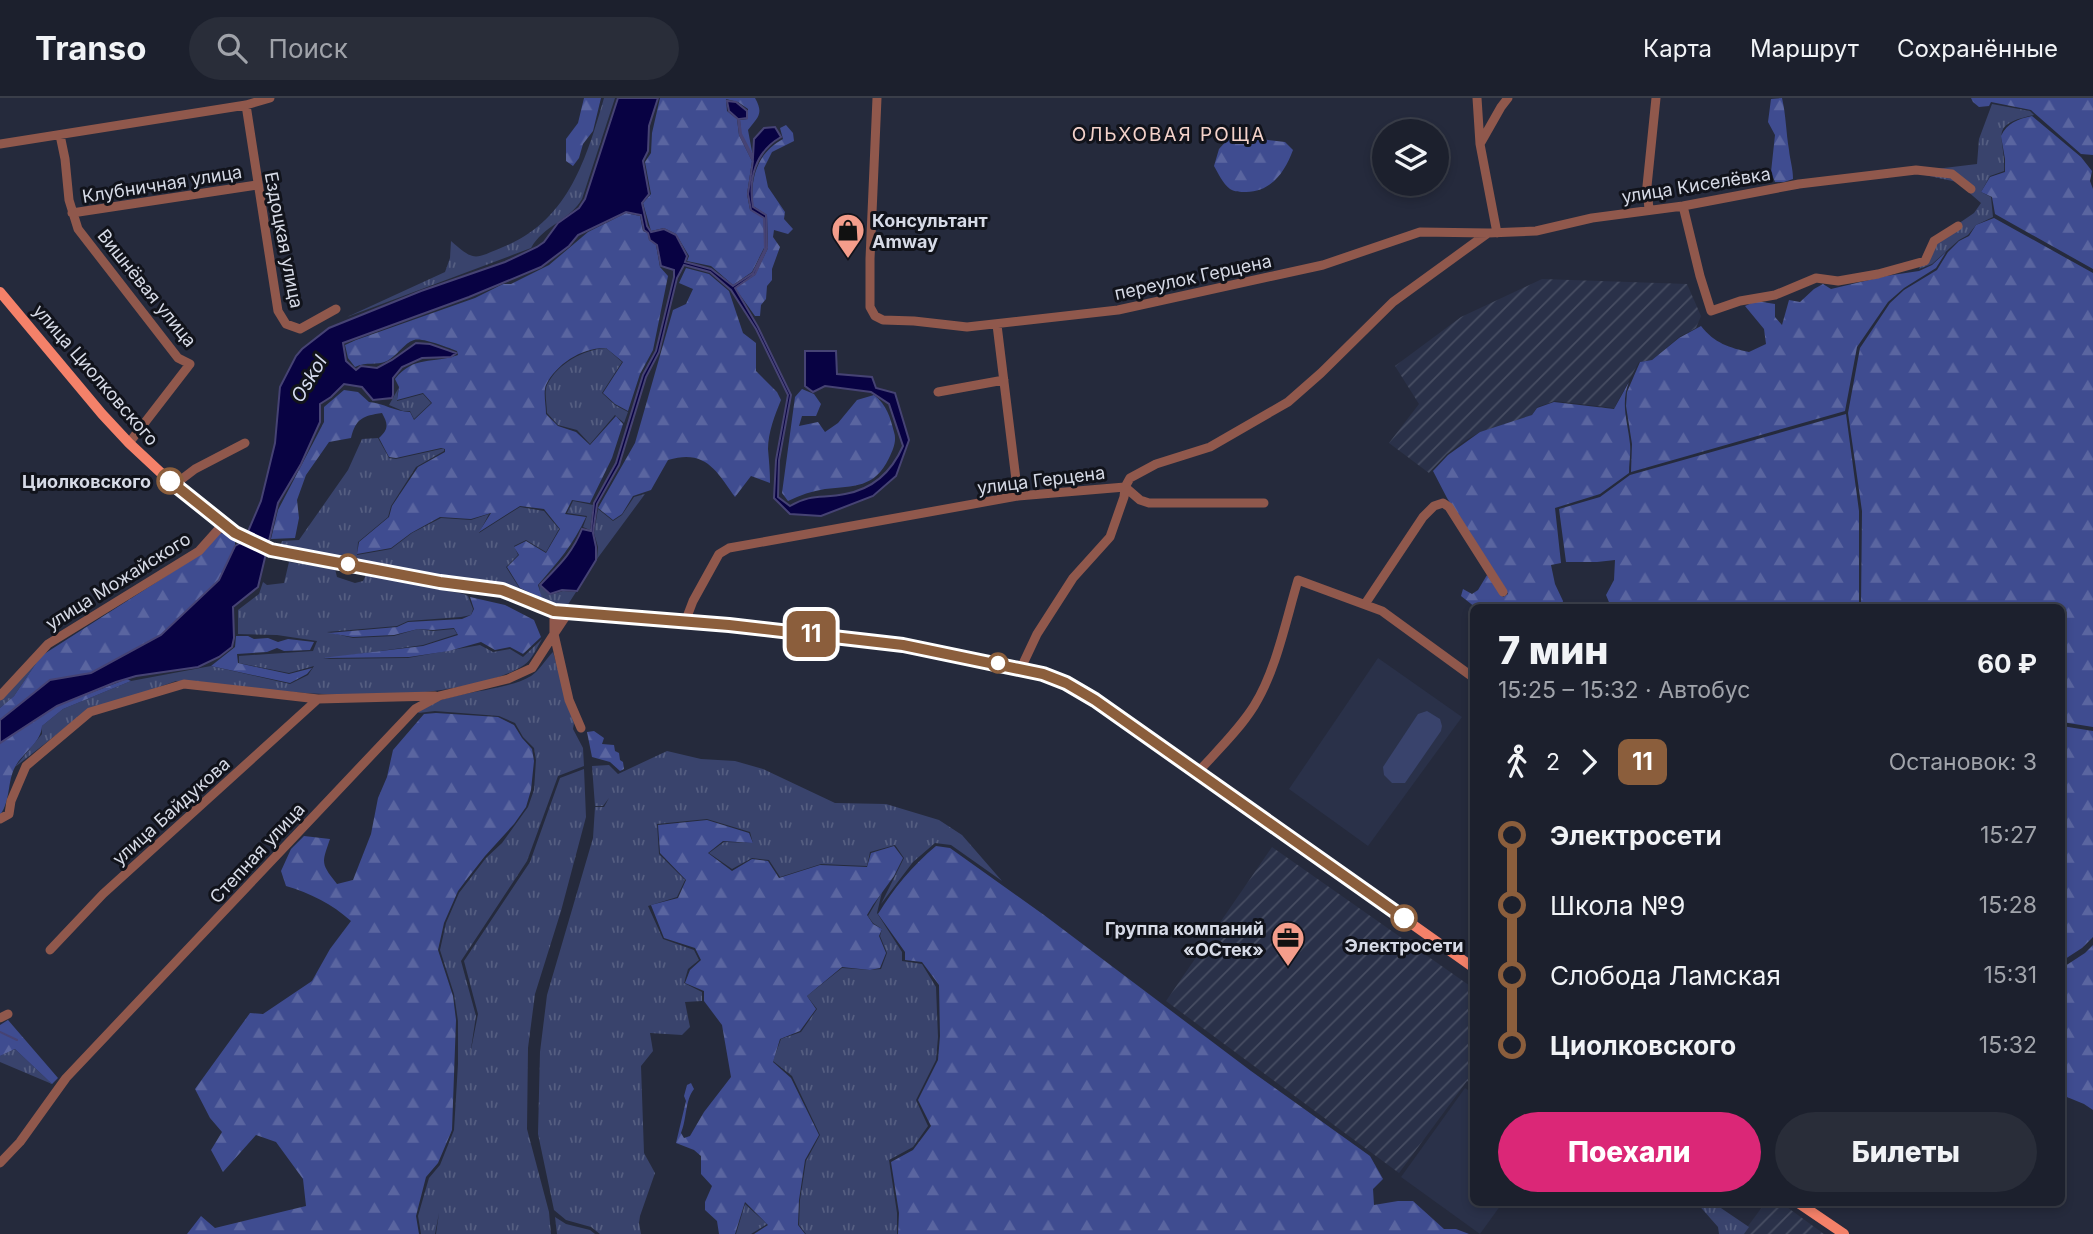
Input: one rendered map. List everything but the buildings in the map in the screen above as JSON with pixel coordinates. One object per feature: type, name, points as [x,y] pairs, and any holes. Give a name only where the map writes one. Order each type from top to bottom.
[{"type":"main road","name":"улица Циолковского","points":[[0,292],[129,443],[174,485],[244,538],[271,550],[440,582],[502,590],[554,611],[729,625],[903,645],[1021,668],[1066,683],[1095,700],[1470,964]]},
{"type":"main road","points":[[1806,1206],[1844,1234]]},
{"type":"street","name":"переулок Герцена","points":[[877,98],[870,307],[875,316],[883,320],[967,327],[1118,310],[1323,265],[1420,232]]},
{"type":"street","points":[[1476,98],[1493,233]]},
{"type":"street","points":[[1480,144],[1508,98]]},
{"type":"street","points":[[1649,210],[1647,186],[1656,98]]},
{"type":"street","points":[[0,144],[246,105],[268,99]]},
{"type":"street","name":"Ездоцкая улица","points":[[246,105],[278,311],[286,324],[300,328],[336,309]]},
{"type":"street","name":"Вишнёвая улица","points":[[60,135],[72,214],[78,229],[178,358],[190,364],[129,443]]},
{"type":"street","name":"улица Киселёвка","points":[[1420,232],[1536,231],[1592,218],[1684,206],[1799,184],[1916,170],[1952,174],[1971,189]]},
{"type":"street","name":"Клубничная улица","points":[[72,214],[257,185]]},
{"type":"street","points":[[1684,206],[1685,220],[1711,311],[1740,301],[1775,295],[1816,278],[1839,281],[1925,261],[1934,241],[1958,226]]},
{"type":"street","name":"улица Герцена","points":[[685,622],[693,601],[719,554],[729,548],[1018,496],[1125,487],[1130,478],[1156,464],[1210,447],[1288,402],[1393,302],[1493,233]]},
{"type":"street","points":[[997,325],[1018,496]]},
{"type":"street","points":[[938,392],[1004,380]]},
{"type":"street","points":[[174,485],[195,469],[245,443]]},
{"type":"street","points":[[1125,487],[1140,500],[1149,503],[1264,503]]},
{"type":"street","points":[[1021,668],[1037,634],[1073,578],[1110,537],[1125,487]]},
{"type":"street","points":[[1365,604],[1423,517],[1434,506],[1443,503],[1450,507],[1503,592]]},
{"type":"street","name":"улица Можайского","points":[[0,696],[48,644],[199,551],[225,523]]},
{"type":"street","points":[[1198,772],[1237,729],[1258,698],[1270,673],[1298,580],[1382,611],[1470,675]]},
{"type":"street","points":[[554,611],[554,635],[569,700],[581,728]]},
{"type":"street","name":"Степная улица","points":[[0,1163],[20,1142],[66,1078],[415,709],[439,696],[508,679],[532,668],[568,613]]},
{"type":"street","points":[[0,819],[9,814],[10,801],[26,766],[90,712],[184,684],[318,699],[439,696]]},
{"type":"street","name":"улица Байдукова","points":[[50,950],[103,894],[318,699]]},
{"type":"shaded area","points":[[1542,279],[1687,284],[1701,316],[1696,328],[1679,337],[1652,360],[1639,362],[1614,408],[1555,401],[1537,407],[1532,415],[1480,432],[1466,440],[1447,454],[1429,473],[1389,443],[1419,404],[1395,366],[1461,317]]},
{"type":"shaded area","points":[[1378,658],[1462,717],[1368,846],[1289,789]]},
{"type":"shaded area","points":[[1272,847],[1470,986],[1470,1083],[1467,1081],[1399,1173],[1166,1001]]},
{"type":"shaded area","points":[[1465,1088],[1470,1091],[1470,1206],[1500,1206],[1480,1234],[1401,1177]]},
{"type":"shaded area","points":[[1763,1206],[1786,1206],[1824,1234],[1742,1234]]},
{"type":"green space","points":[[584,98],[601,98],[593,131],[583,144],[579,158],[573,166],[566,161],[566,139],[578,123]]},
{"type":"green space","points":[[604,98],[615,98],[582,199],[571,212],[542,234],[531,248],[347,317],[445,272],[450,258],[451,241],[470,255],[480,256],[525,236],[544,221],[559,205],[581,166]]},
{"type":"green space","points":[[660,98],[755,98],[758,103],[759,115],[748,130],[753,157],[741,134],[740,120],[748,119],[748,109],[738,102],[726,99],[727,111],[737,119],[739,135],[752,161],[747,194],[750,210],[764,218],[764,248],[752,272],[733,285],[711,266],[687,261],[689,256],[676,234],[664,228],[651,231],[643,203],[651,194],[645,162],[651,153],[652,133]]},
{"type":"green space","points":[[1782,98],[1793,179],[1775,182],[1771,172],[1775,135],[1768,122],[1771,99]]},
{"type":"green space","points":[[1971,98],[2093,98],[2093,155],[2081,154],[2031,110],[1991,102],[1989,106],[1979,107]]},
{"type":"green space","points":[[1992,104],[2030,111],[2034,115],[2009,123],[2004,128],[2004,171],[1990,176],[1981,192],[1991,197],[1993,217],[1976,225],[1968,235],[1932,264],[1919,269],[1930,243],[1974,213],[1981,203],[1957,182],[1911,172],[1977,164],[1979,139]]},
{"type":"green space","points":[[2032,116],[2081,157],[2092,171],[2090,181],[2093,189],[2093,269],[1995,214],[1992,197],[1981,192],[1990,177],[2005,172],[2001,136],[2003,132],[2014,122]]},
{"type":"green space","points":[[786,125],[793,133],[794,141],[772,152],[764,168],[768,187],[785,212],[784,219],[793,229],[788,234],[774,230],[773,237],[780,247],[772,269],[772,280],[767,286],[766,299],[761,305],[760,316],[755,316],[735,288],[755,275],[768,248],[767,215],[753,206],[754,176],[767,151],[783,139],[780,128]]},
{"type":"green space","points":[[1237,129],[1268,140],[1285,142],[1293,150],[1281,173],[1263,189],[1246,192],[1232,190],[1227,187],[1214,166],[1219,149]]},
{"type":"green space","points":[[626,213],[640,216],[643,231],[648,233],[649,240],[656,245],[660,267],[668,276],[653,350],[640,374],[628,411],[603,393],[623,362],[606,348],[588,350],[571,358],[556,370],[546,385],[546,414],[558,426],[576,432],[590,445],[616,416],[623,424],[612,458],[590,503],[572,500],[565,514],[586,517],[559,561],[538,585],[542,598],[520,588],[507,567],[519,555],[514,547],[526,541],[546,553],[560,529],[544,509],[520,506],[479,532],[491,513],[471,519],[440,517],[391,548],[357,554],[359,542],[389,517],[392,506],[418,467],[445,452],[445,449],[441,448],[396,458],[389,457],[379,438],[385,432],[386,426],[382,413],[361,419],[351,438],[329,442],[306,475],[297,500],[299,518],[295,538],[271,539],[278,510],[324,422],[324,407],[344,390],[358,392],[369,402],[410,412],[414,420],[432,403],[423,393],[397,400],[399,387],[395,379],[409,366],[458,355],[457,351],[418,339],[407,344],[387,361],[355,367],[348,358],[345,345],[475,298],[503,284],[511,284],[549,265],[588,232]]},
{"type":"green space","points":[[1994,218],[2093,273],[2093,727],[2065,722],[2065,604],[1861,604],[1862,511],[1848,413],[1860,348],[1890,303],[1904,290],[1937,270],[1948,252],[1969,236],[1976,225]]},
{"type":"green space","points":[[1946,252],[1936,268],[1904,288],[1888,302],[1857,347],[1845,411],[1631,472],[1632,444],[1626,406],[1627,392],[1640,362],[1652,360],[1679,338],[1701,326],[1711,337],[1723,344],[1749,352],[1766,344],[1764,329],[1745,306],[1756,301],[1775,304],[1775,317],[1782,325],[1789,300],[1800,302],[1823,284],[1831,289],[1919,271],[1932,265]]},
{"type":"green space","points":[[686,268],[709,274],[729,291],[743,333],[756,343],[756,371],[777,392],[781,400],[768,443],[770,483],[751,476],[735,497],[708,464],[691,457],[668,460],[651,490],[633,496],[622,514],[613,520],[598,508],[635,443],[673,310],[686,304],[693,289],[679,283]]},
{"type":"green space","points":[[606,348],[622,362],[602,393],[628,412],[624,423],[615,415],[590,444],[577,430],[558,425],[547,413],[546,388],[564,364],[589,352]]},
{"type":"green space","points":[[1629,382],[1625,405],[1630,447],[1629,473],[1600,494],[1555,508],[1561,563],[1551,565],[1562,604],[1471,604],[1461,596],[1463,589],[1472,594],[1478,590],[1487,575],[1503,597],[1508,594],[1447,498],[1433,471],[1448,455],[1480,432],[1532,415],[1537,408],[1554,402],[1614,409]]},
{"type":"green space","points":[[398,389],[397,401],[423,394],[431,403],[414,419],[410,411],[389,405]]},
{"type":"green space","points":[[802,389],[814,394],[821,404],[816,416],[802,416],[799,426],[818,422],[825,432],[838,423],[857,400],[874,395],[882,403],[889,416],[895,439],[889,458],[877,475],[863,484],[815,491],[788,501],[782,493],[795,397]]},
{"type":"green space","points":[[1846,414],[1859,511],[1859,604],[1610,604],[1606,595],[1614,580],[1615,560],[1566,562],[1559,509],[1600,497],[1630,475]]},
{"type":"green space","points":[[378,438],[389,458],[396,459],[441,449],[444,451],[416,467],[391,506],[388,517],[358,542],[357,555],[391,549],[412,533],[441,518],[471,520],[489,514],[479,533],[520,507],[544,511],[559,529],[546,552],[526,540],[514,546],[518,555],[506,567],[520,589],[541,599],[539,585],[550,595],[563,591],[576,592],[567,606],[546,603],[521,592],[489,583],[414,573],[281,544],[282,541],[299,540],[348,470],[362,439]]},
{"type":"green space","points":[[645,494],[597,559],[598,547],[594,533],[598,509],[613,521],[622,515],[634,497]]},
{"type":"green space","points":[[573,501],[593,505],[590,530],[583,527],[587,516],[567,513]]},
{"type":"green space","points":[[220,533],[235,536],[235,546],[219,580],[161,635],[91,673],[50,680],[0,720],[0,708],[14,696],[41,656],[202,553]]},
{"type":"green space","points":[[289,562],[335,569],[337,577],[355,583],[363,581],[366,575],[464,594],[468,596],[473,609],[471,615],[461,617],[327,632],[353,638],[394,636],[418,629],[454,629],[457,634],[423,645],[323,659],[408,658],[480,645],[493,652],[510,649],[523,657],[542,639],[527,663],[511,672],[483,682],[434,691],[328,694],[176,681],[83,714],[15,767],[42,734],[42,726],[63,709],[131,681],[211,666],[290,684],[308,675],[314,666],[289,673],[239,663],[239,656],[313,651],[317,641],[277,635],[238,634],[238,610],[259,594],[263,582],[267,585],[284,583]]},
{"type":"green space","points":[[470,597],[505,605],[534,620],[541,637],[523,654],[510,647],[495,650],[481,642],[449,651],[409,657],[322,658],[423,646],[458,635],[454,628],[418,629],[394,635],[353,637],[328,633],[397,627],[408,622],[462,619],[471,615],[474,609]]},
{"type":"green space","points":[[236,636],[268,638],[278,642],[288,639],[314,642],[310,650],[284,651],[277,648],[267,652],[237,654],[238,663],[289,674],[312,668],[307,674],[290,683],[211,666],[235,647]]},
{"type":"green space","points":[[553,652],[574,723],[573,729],[583,748],[584,766],[558,776],[527,861],[461,961],[476,1016],[470,1055],[478,1014],[464,961],[530,862],[560,778],[584,769],[586,817],[535,994],[528,1048],[527,1129],[549,1212],[551,1234],[436,1234],[439,1213],[435,1234],[421,1234],[418,1216],[429,1178],[440,1165],[454,1130],[458,1021],[454,994],[440,950],[446,923],[459,893],[486,858],[502,843],[528,807],[534,790],[536,760],[534,748],[523,737],[515,723],[499,716],[435,711],[418,713],[441,700],[518,682],[534,674]]},
{"type":"green space","points":[[41,656],[14,696],[0,708],[0,699]]},
{"type":"green space","points":[[127,679],[131,681],[63,709],[42,726],[35,742],[15,767],[6,803],[0,815],[0,743],[57,706]]},
{"type":"green space","points":[[1427,711],[1440,719],[1441,731],[1405,783],[1392,783],[1384,775],[1383,767],[1418,714]]},
{"type":"green space","points":[[424,714],[498,717],[514,725],[532,749],[534,761],[526,807],[458,891],[444,923],[438,950],[453,996],[456,1020],[452,1130],[438,1163],[426,1177],[416,1216],[419,1234],[187,1234],[201,1216],[215,1228],[306,1206],[303,1179],[276,1142],[256,1135],[223,1172],[211,1150],[222,1132],[210,1118],[195,1089],[250,1013],[263,1014],[312,981],[330,949],[351,921],[320,900],[286,886],[281,871],[291,849],[304,836],[330,839],[324,858],[325,867],[337,884],[353,880],[371,834],[378,798],[387,777],[393,750]]},
{"type":"green space","points":[[2065,726],[2093,731],[2093,937],[2065,959]]},
{"type":"green space","points":[[594,731],[604,738],[602,744],[614,745],[624,769],[620,771],[610,762],[592,757],[587,732]]},
{"type":"green space","points":[[667,751],[701,759],[735,761],[763,769],[835,803],[886,804],[939,820],[962,835],[1002,881],[951,845],[935,843],[913,862],[881,904],[904,858],[895,845],[870,852],[867,866],[821,864],[780,877],[769,860],[752,858],[732,869],[709,853],[724,842],[753,843],[750,832],[707,819],[657,824],[659,854],[685,880],[677,897],[648,906],[663,939],[694,950],[699,960],[688,969],[684,983],[702,992],[702,1001],[685,1002],[690,1027],[682,1035],[650,1033],[653,1051],[641,1066],[644,1153],[655,1173],[640,1216],[641,1234],[600,1234],[591,1227],[566,1220],[554,1210],[538,1134],[540,1052],[547,995],[593,838],[595,807],[604,807],[609,798],[603,806],[595,806],[592,766],[609,765],[618,774]]},
{"type":"green space","points":[[707,820],[749,833],[753,843],[723,841],[708,853],[732,871],[752,859],[768,861],[779,878],[820,865],[867,867],[871,853],[894,846],[903,858],[867,915],[873,924],[882,929],[879,936],[886,953],[880,968],[870,970],[842,967],[807,996],[816,1009],[800,1031],[780,1039],[773,1062],[791,1078],[819,1135],[805,1160],[799,1200],[798,1225],[805,1234],[754,1234],[768,1225],[745,1202],[735,1234],[719,1234],[717,1221],[705,1210],[705,1202],[712,1186],[701,1174],[701,1156],[676,1143],[687,1085],[691,1083],[694,1089],[681,1133],[684,1138],[690,1136],[704,1112],[731,1077],[722,1025],[704,1001],[704,991],[685,983],[690,970],[701,960],[695,948],[664,938],[651,905],[678,898],[686,880],[660,853],[658,825]]},
{"type":"green space","points":[[936,846],[950,848],[1044,915],[1251,1071],[1370,1156],[1383,1179],[1373,1189],[1374,1205],[1413,1201],[1444,1229],[1456,1229],[1469,1234],[898,1234],[899,1213],[891,1162],[913,1150],[931,1126],[918,1100],[938,1060],[939,985],[922,962],[905,960],[905,952],[878,914],[904,878]]},
{"type":"green space","points":[[882,892],[877,913],[902,952],[902,961],[922,964],[936,987],[936,1060],[916,1100],[928,1126],[913,1147],[889,1160],[897,1213],[897,1234],[806,1234],[799,1225],[800,1200],[806,1161],[820,1135],[792,1076],[773,1061],[781,1039],[801,1032],[817,1009],[807,996],[842,968],[881,969],[887,953],[880,936],[882,929],[868,916]]},
{"type":"green space","points":[[2093,945],[2093,1110],[2065,1096],[2065,966]]},
{"type":"green space","points":[[8,1020],[58,1078],[52,1084],[15,1049],[0,1056],[0,1025]]},
{"type":"green space","points":[[15,1049],[52,1084],[0,1062],[0,1056]]},
{"type":"green space","points":[[745,1204],[767,1224],[751,1234],[736,1234]]},
{"type":"green space","points":[[1700,1206],[1718,1206],[1749,1227],[1744,1234],[1719,1234],[1718,1227]]},
{"type":"green space","points":[[555,1217],[566,1224],[590,1230],[595,1234],[557,1234]]},
{"type":"water","name":"Oskol","points":[[618,98],[658,98],[649,126],[648,151],[643,161],[649,194],[642,203],[647,226],[651,232],[664,229],[676,235],[687,256],[685,262],[711,269],[733,286],[753,273],[765,249],[764,218],[751,210],[748,194],[753,161],[740,135],[738,119],[729,111],[727,101],[736,102],[747,111],[747,118],[739,119],[741,134],[753,157],[754,139],[764,128],[775,127],[781,137],[759,158],[752,186],[753,207],[766,215],[767,248],[755,274],[735,288],[758,327],[791,395],[779,460],[778,497],[790,506],[805,499],[855,492],[880,478],[903,446],[889,404],[871,392],[825,386],[813,392],[805,386],[805,351],[836,351],[837,374],[872,377],[876,388],[895,393],[909,440],[896,476],[873,496],[821,516],[790,514],[774,498],[776,460],[788,395],[756,329],[731,290],[710,272],[684,265],[677,278],[659,352],[646,377],[619,465],[597,504],[593,533],[596,560],[577,591],[562,590],[550,594],[540,585],[569,553],[582,529],[591,531],[594,503],[616,463],[643,375],[656,351],[674,277],[674,270],[661,266],[657,245],[644,230],[641,215],[626,212],[578,235],[569,246],[541,267],[469,297],[343,343],[346,361],[356,370],[361,366],[377,368],[416,343],[430,344],[456,353],[451,357],[422,358],[402,367],[393,378],[392,398],[373,400],[362,387],[344,384],[320,404],[320,422],[301,464],[278,503],[258,587],[233,607],[232,647],[198,667],[136,676],[57,706],[0,743],[0,720],[50,680],[91,673],[161,635],[219,580],[235,546],[244,541],[261,501],[275,443],[280,387],[302,349],[329,328],[421,291],[505,262],[544,242],[558,223],[579,208],[585,199]]},
{"type":"waterway","points":[[0,1032],[17,1040]]},
{"type":"bus line","name":"11","points":[[170,481],[235,533],[271,550],[440,582],[502,590],[554,611],[729,625],[903,645],[1043,674],[1066,683],[1095,700],[1404,918]]},
{"type":"place","name":"Консультант Amway","points":[[848,260]]},
{"type":"place","name":"Циолковского","points":[[170,481]]},
{"type":"place","name":"Электросети","points":[[1404,918]]},
{"type":"place","name":"Группа компаний «ОСтек»","points":[[1288,968]]},
{"type":"district","name":"ОЛЬХОВАЯ РОЩА","points":[[1169,134]]}]
